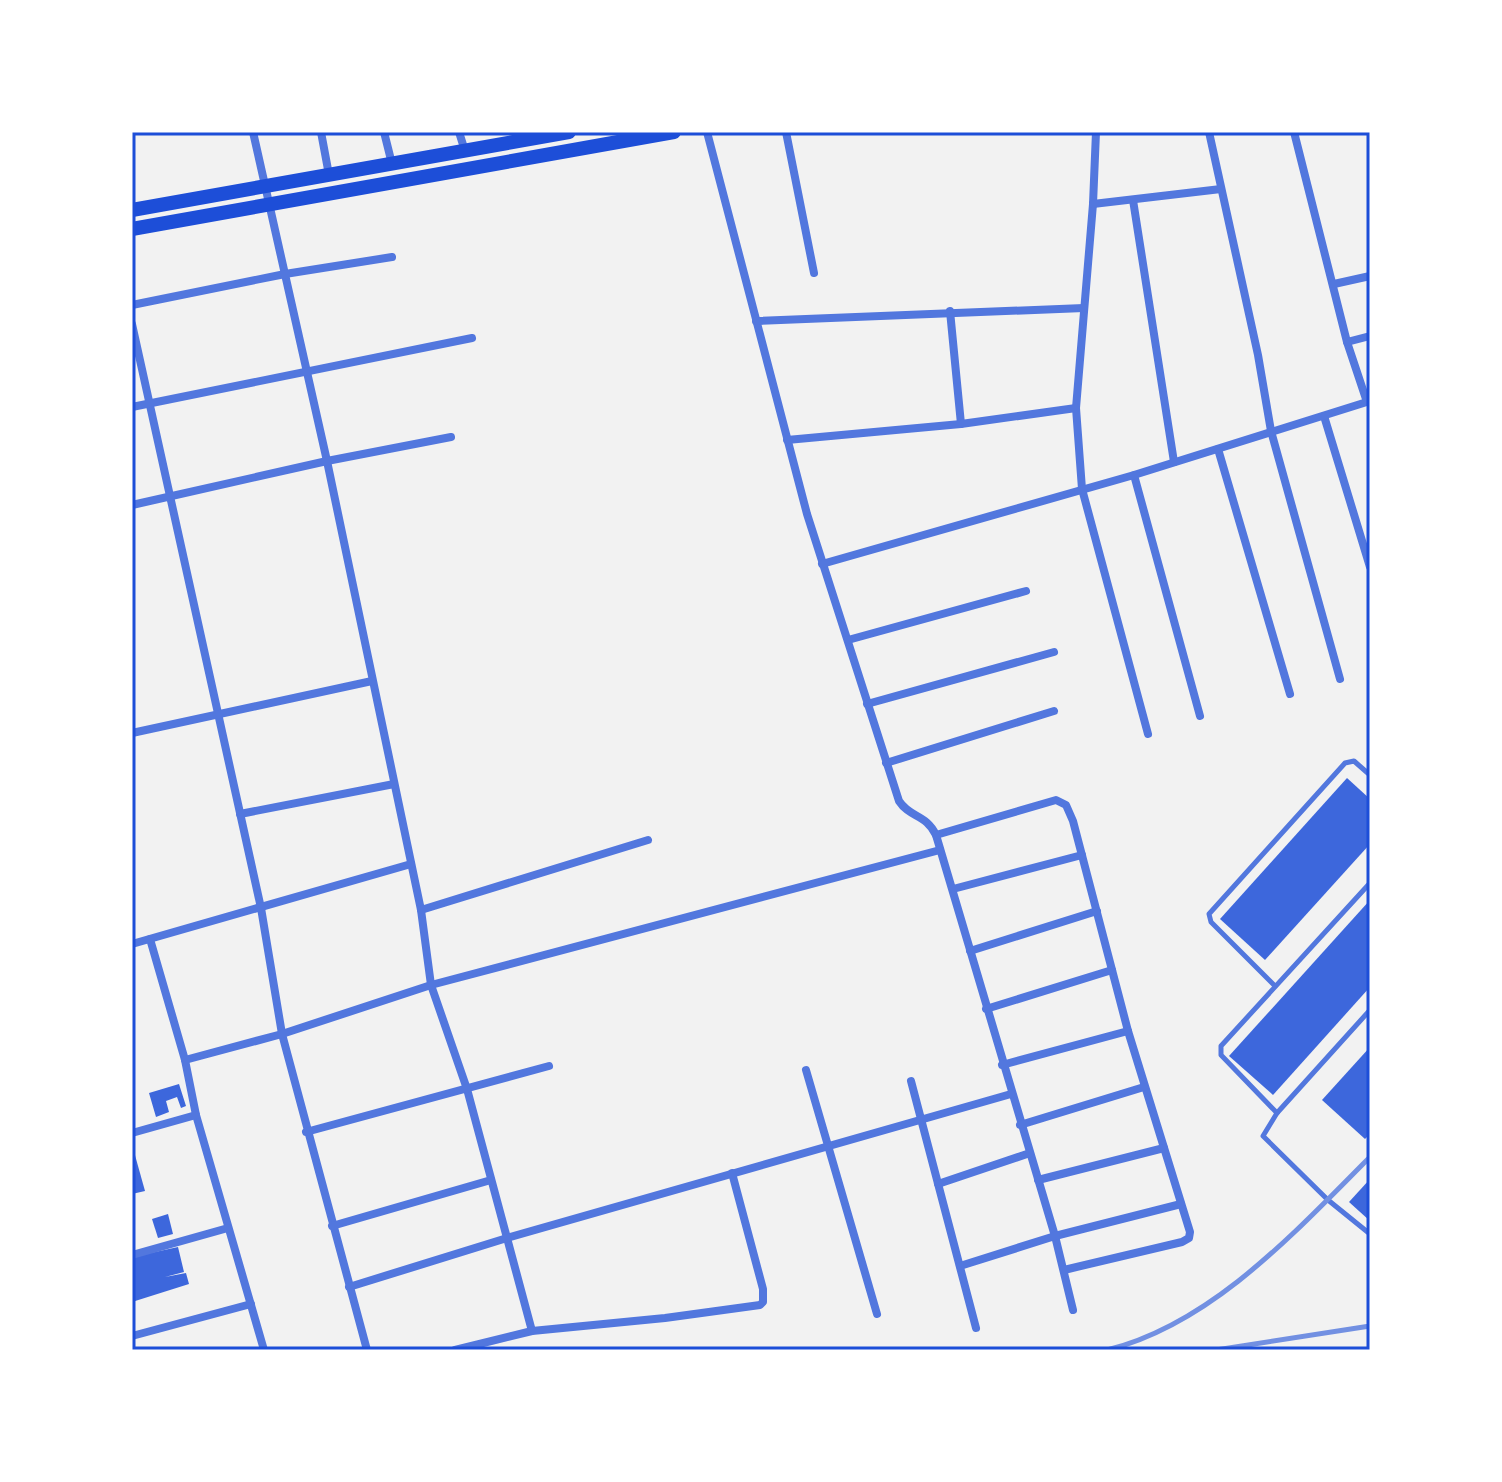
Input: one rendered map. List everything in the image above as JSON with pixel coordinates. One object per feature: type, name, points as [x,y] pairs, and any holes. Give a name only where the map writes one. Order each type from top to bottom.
[{"type":"main road","points":[[132,210],[465,151],[530,136],[569,132]]},
{"type":"main road","points":[[132,229],[674,132]]},
{"type":"street","points":[[253,132],[327,461],[421,910],[431,985],[467,1089],[532,1331]]},
{"type":"street","points":[[321,132],[329,175]]},
{"type":"street","points":[[384,132],[392,164]]},
{"type":"street","points":[[459,132],[465,151]]},
{"type":"street","points":[[707,132],[822,564],[886,763],[905,810],[925,819],[936,835],[1055,1236],[1073,1310]]},
{"type":"street","points":[[786,132],[814,273]]},
{"type":"street","points":[[1096,132],[1076,408],[1082,489],[1148,734]]},
{"type":"street","points":[[1209,132],[1258,355],[1271,431],[1340,679]]},
{"type":"street","points":[[822,564],[1134,475],[1368,402],[1347,342],[1294,132]]},
{"type":"street","points":[[1093,204],[1221,189]]},
{"type":"street","points":[[1133,200],[1174,462]]},
{"type":"street","points":[[132,305],[285,274],[392,257]]},
{"type":"street","points":[[1334,284],[1370,276]]},
{"type":"street","points":[[756,321],[1084,308]]},
{"type":"street","points":[[950,311],[961,424]]},
{"type":"street","points":[[132,324],[261,908],[282,1034],[367,1350]]},
{"type":"street","points":[[1347,342],[1370,336]]},
{"type":"street","points":[[132,407],[472,338]]},
{"type":"street","points":[[787,440],[961,424],[1076,408]]},
{"type":"street","points":[[1324,416],[1370,567]]},
{"type":"street","points":[[132,505],[451,437]]},
{"type":"street","points":[[1218,449],[1290,694]]},
{"type":"street","points":[[1134,475],[1200,716]]},
{"type":"street","points":[[848,640],[1026,591]]},
{"type":"street","points":[[867,704],[1054,652]]},
{"type":"street","points":[[132,733],[372,681]]},
{"type":"street","points":[[886,763],[1054,711]]},
{"type":"street","points":[[240,814],[394,784]]},
{"type":"street","points":[[936,835],[1059,800],[1071,812],[1128,1031],[1190,1232],[1187,1240],[1064,1270]]},
{"type":"street","points":[[421,910],[648,840]]},
{"type":"street","points":[[185,1060],[282,1034],[431,985],[940,850]]},
{"type":"street","points":[[953,889],[1082,855]]},
{"type":"street","points":[[132,944],[411,864]]},
{"type":"street","points":[[970,951],[1097,911]]},
{"type":"street","points":[[150,939],[185,1060],[196,1115],[264,1350]]},
{"type":"street","points":[[986,1009],[1112,970]]},
{"type":"street","points":[[1002,1065],[1128,1031]]},
{"type":"street","points":[[306,1132],[549,1066]]},
{"type":"street","points":[[806,1070],[877,1314]]},
{"type":"street","points":[[911,1081],[976,1328]]},
{"type":"street","points":[[1020,1125],[1144,1087]]},
{"type":"street","points":[[349,1287],[507,1238],[1011,1094]]},
{"type":"street","points":[[132,1133],[196,1115]]},
{"type":"street","points":[[1038,1180],[1164,1148]]},
{"type":"street","points":[[938,1184],[1030,1153]]},
{"type":"street","points":[[455,1350],[532,1331],[665,1318],[762,1303],[763,1289],[732,1173]]},
{"type":"street","points":[[332,1226],[491,1180]]},
{"type":"street","points":[[960,1266],[1055,1236],[1181,1204]]},
{"type":"street","points":[[132,1255],[228,1228]]},
{"type":"street","points":[[132,1336],[251,1304]]},
{"type":"lane","points":[[1275,986],[1211,922],[1209,914],[1345,763],[1354,761],[1370,775]]},
{"type":"lane","points":[[1277,1113],[1220,1052],[1223,1043],[1370,883]]},
{"type":"lane","points":[[1370,1010],[1277,1113],[1263,1133],[1264,1139],[1328,1200],[1370,1234]]},
{"type":"building","points":[[1347,778],[1370,799],[1370,844],[1265,960],[1220,919]]},
{"type":"building","points":[[1370,900],[1370,987],[1273,1095],[1229,1056]]},
{"type":"building","points":[[1370,1047],[1370,1134],[1365,1139],[1322,1100]]},
{"type":"building","points":[[179,1084],[186,1106],[181,1108],[177,1097],[166,1101],[169,1112],[156,1117],[149,1093]]},
{"type":"building","points":[[132,1149],[145,1191],[132,1194]]},
{"type":"building","points":[[1370,1179],[1370,1221],[1349,1202]]},
{"type":"building","points":[[168,1214],[173,1234],[158,1238],[152,1219]]},
{"type":"building","points":[[178,1247],[184,1272],[165,1277],[186,1273],[189,1284],[132,1302],[132,1257]]},
{"type":"railway","points":[[1107,1350],[1145,1337],[1217,1297],[1282,1244],[1370,1157]]},
{"type":"railway","points":[[1216,1350],[1370,1326]]}]
